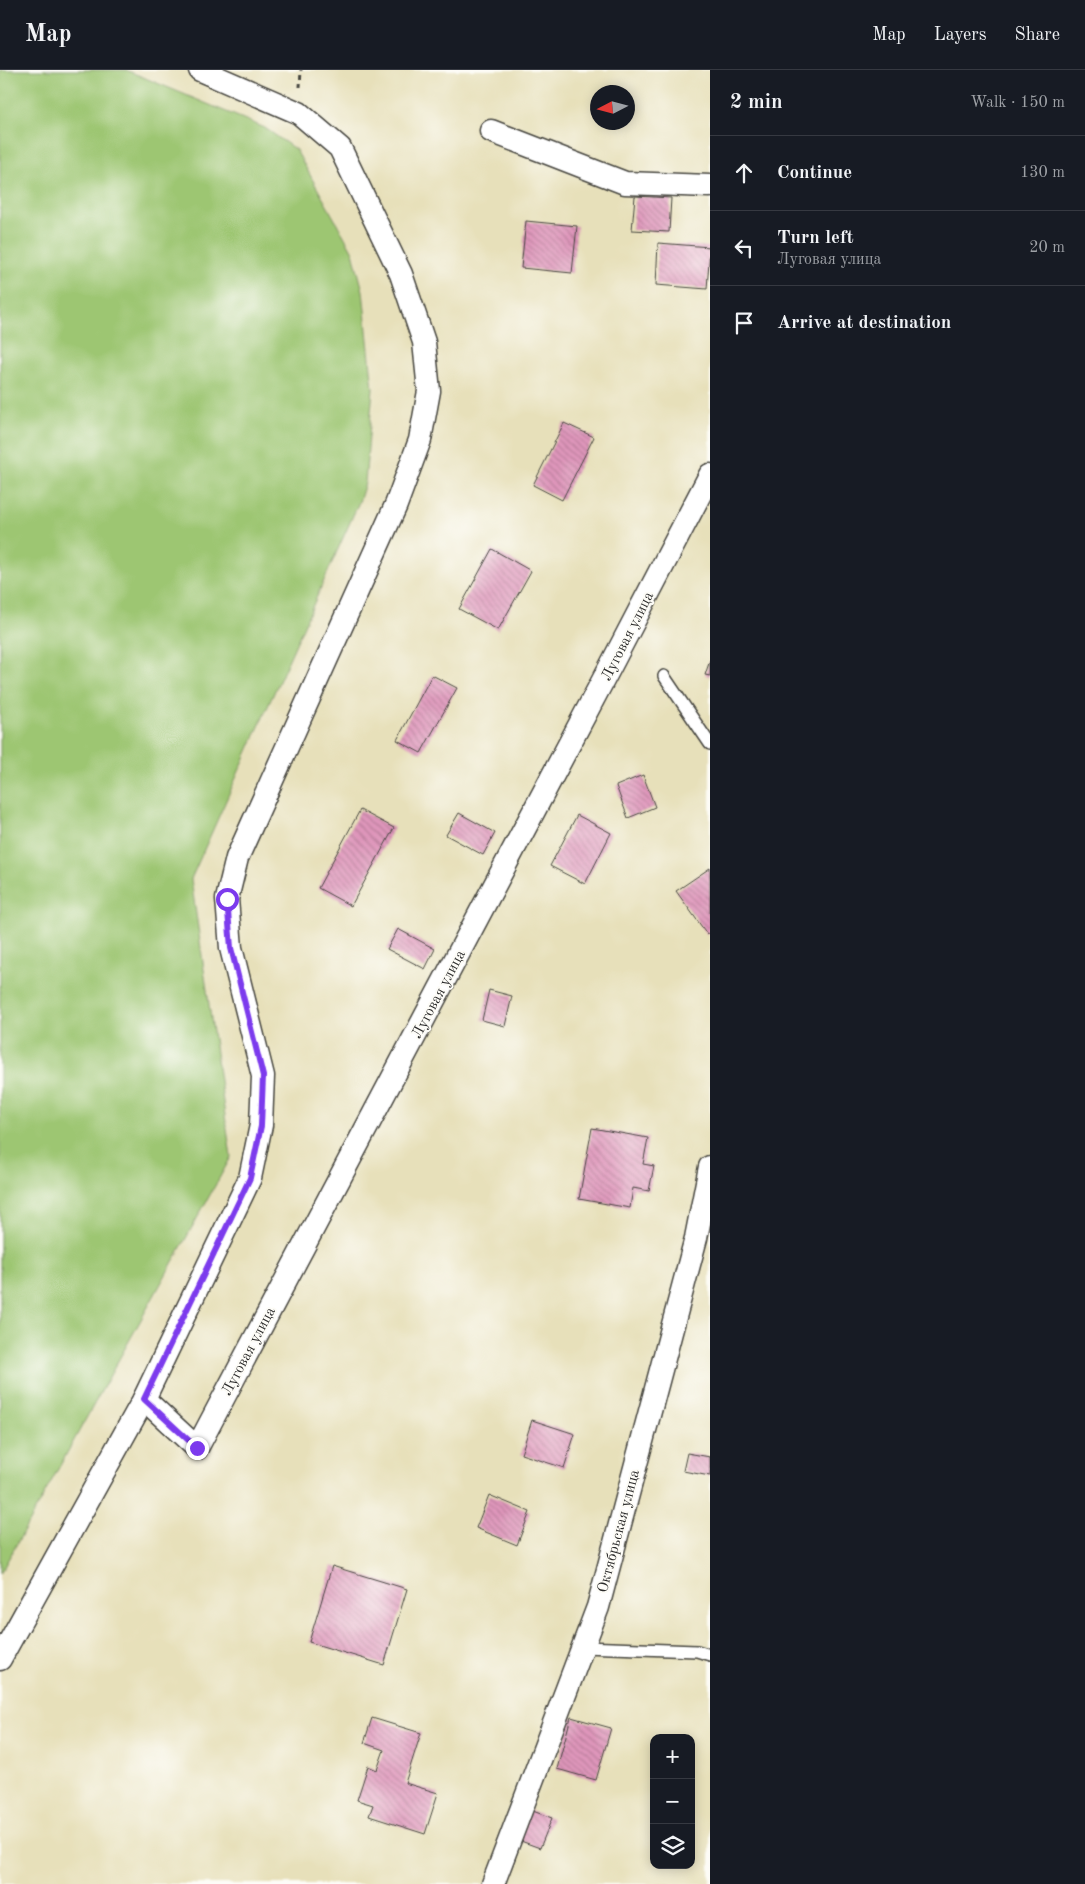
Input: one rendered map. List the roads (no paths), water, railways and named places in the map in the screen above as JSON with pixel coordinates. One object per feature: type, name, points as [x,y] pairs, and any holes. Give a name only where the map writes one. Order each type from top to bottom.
[{"type":"street","points":[[0,1659],[144,1399],[250,1178],[261,1126],[263,1076],[231,948],[227,899],[238,858],[396,505],[420,440],[429,391],[424,342],[401,274],[340,148],[299,113],[200,70]]},
{"type":"street","points":[[491,131],[625,183],[710,186]]},
{"type":"street","name":"Луговая улица","points":[[144,1399],[197,1448],[710,475]]},
{"type":"street","name":"Октябрьская улица","points":[[493,1884],[598,1607],[696,1238],[710,1167]]},
{"type":"lane","points":[[664,676],[710,744]]},
{"type":"lane","points":[[583,1647],[697,1651],[710,1655]]}]
